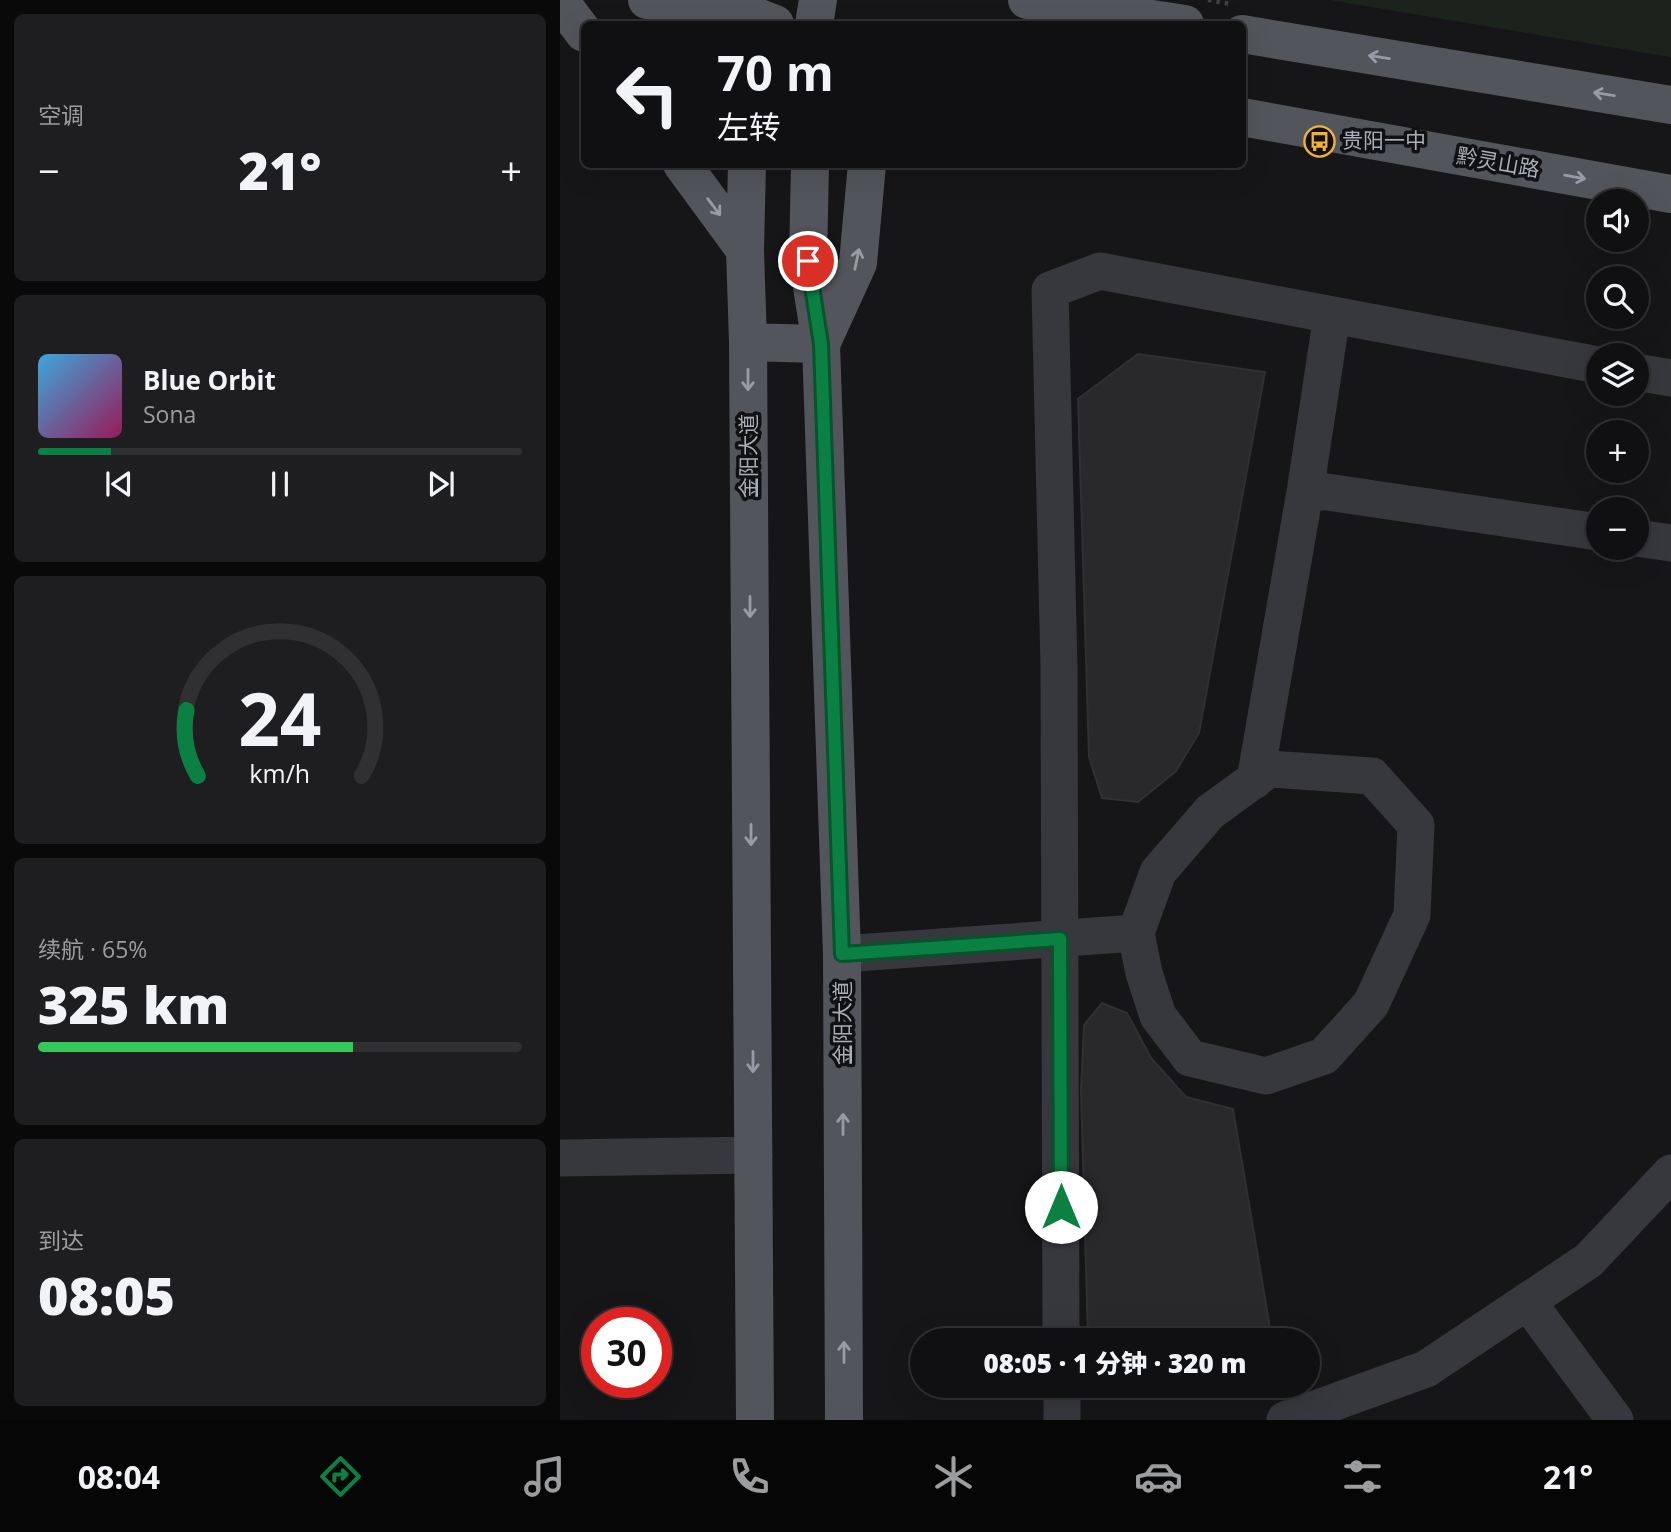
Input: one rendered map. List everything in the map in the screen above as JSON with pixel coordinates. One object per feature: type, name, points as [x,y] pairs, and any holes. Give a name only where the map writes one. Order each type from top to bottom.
[{"type":"main road","points":[[647,0],[756,16]]},
{"type":"main road","points":[[814,21],[818,0]]},
{"type":"main road","points":[[1027,0],[1133,20]]},
{"type":"main road","points":[[560,1],[581,29]]},
{"type":"main road","points":[[1246,35],[1671,105]]},
{"type":"main road","name":"黔灵山路","points":[[1246,118],[1671,194]]},
{"type":"main road","points":[[685,168],[745,250]]},
{"type":"main road","name":"金阳大道","points":[[747,168],[745,250],[748,342],[755,1420]]},
{"type":"main road","name":"金阳大道","points":[[810,168],[808,261],[821,344],[842,954],[845,1420]]},
{"type":"main road","points":[[748,342],[821,344],[858,263],[867,168]]},
{"type":"street","points":[[1061,1328],[1059,655],[1050,290],[1100,271],[1586,363]]},
{"type":"street","points":[[1255,780],[1305,492],[1332,315]]},
{"type":"street","points":[[1649,375],[1671,379]]},
{"type":"street","points":[[1305,492],[1327,492],[1586,530]]},
{"type":"street","points":[[1649,540],[1671,543]]},
{"type":"street","points":[[1269,769],[1372,776],[1416,825],[1412,915],[1371,1004],[1324,1056],[1266,1076],[1190,1058],[1157,1016],[1136,933],[1158,872],[1210,812],[1255,780],[1269,769]]},
{"type":"street","points":[[842,954],[1136,933]]},
{"type":"street","points":[[560,1158],[754,1156]]},
{"type":"street","points":[[1285,1420],[1426,1369],[1589,1260],[1671,1173]]},
{"type":"street","points":[[1527,1301],[1615,1420]]},
{"type":"street","points":[[1062,1398],[1062,1420]]},
{"type":"shaded area","points":[[1330,0],[1671,0],[1671,57]]},
{"type":"building","points":[[1138,354],[1265,372],[1199,733],[1176,771],[1138,802],[1102,798],[1089,757],[1078,399]]},
{"type":"building","points":[[1102,1003],[1127,1013],[1151,1058],[1186,1097],[1233,1109],[1270,1328],[1088,1328],[1081,1090],[1084,1025]]},
{"type":"place","name":"贵阳一中","points":[[1319,141]]},
{"type":"route","points":[[808,261],[821,344],[842,954],[1060,939],[1061,1207]]}]
